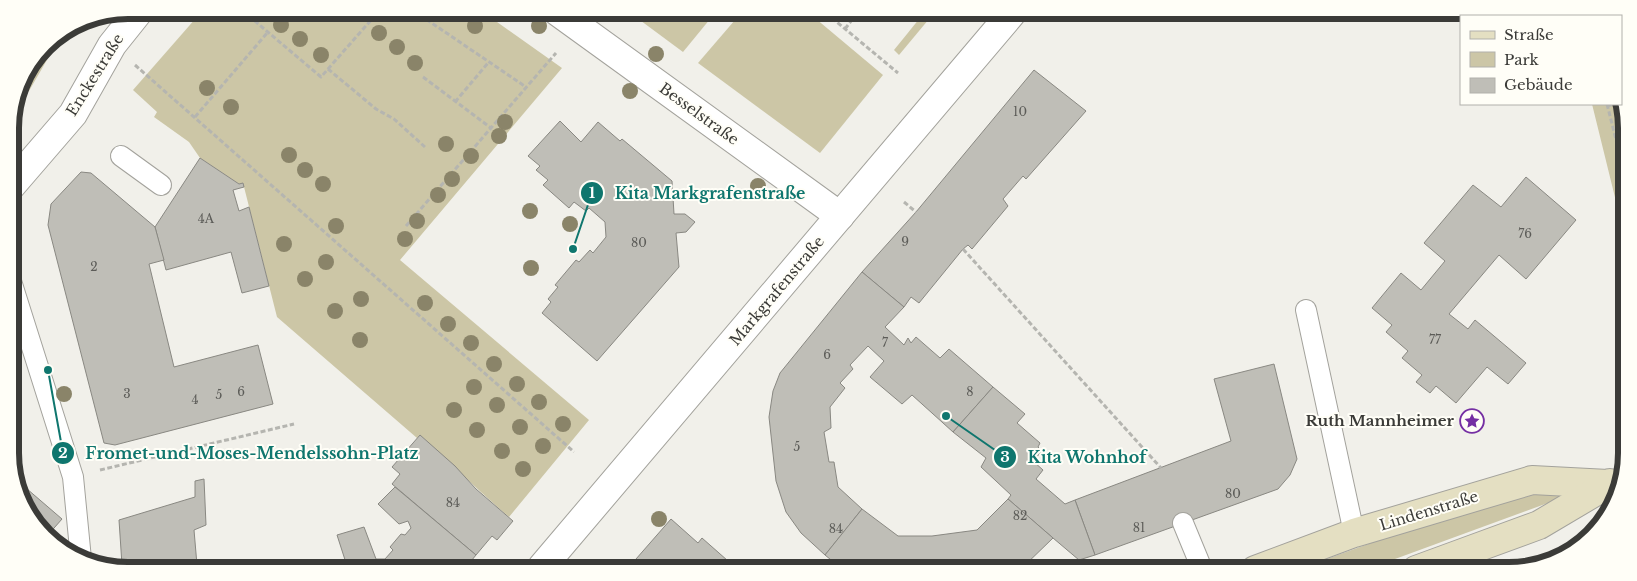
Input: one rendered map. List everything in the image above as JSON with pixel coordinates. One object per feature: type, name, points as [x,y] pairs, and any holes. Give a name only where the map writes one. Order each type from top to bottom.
[{"type":"main road","name":"Lindenstraße","points":[[1276,562],[1354,533],[1532,480],[1614,481]]},
{"type":"main road","name":"Lindenstraße","points":[[1438,562],[1539,525],[1614,481]]},
{"type":"street","name":"Enckestraße","points":[[19,177],[73,114],[112,45],[133,19]]},
{"type":"street","name":"Besselstraße","points":[[568,19],[840,216]]},
{"type":"street","name":"Markgrafenstraße","points":[[546,562],[1007,19]]},
{"type":"lane","points":[[121,156],[161,185]]},
{"type":"lane","points":[[19,307],[72,477],[80,551]]},
{"type":"lane","points":[[1306,310],[1354,533]]},
{"type":"lane","points":[[1183,522],[1199,562]]},
{"type":"path","points":[[253,19],[322,77],[372,19]]},
{"type":"path","points":[[426,19],[526,87]]},
{"type":"path","points":[[833,19],[898,73]]},
{"type":"path","points":[[845,29],[852,19]]},
{"type":"path","points":[[195,117],[268,32]]},
{"type":"path","points":[[112,45],[574,452]]},
{"type":"path","points":[[406,226],[556,53]]},
{"type":"path","points":[[456,102],[488,62]]},
{"type":"path","points":[[328,69],[376,109],[394,119],[425,146]]},
{"type":"path","points":[[423,77],[490,128]]},
{"type":"path","points":[[1607,105],[1618,147]]},
{"type":"path","points":[[904,202],[916,212]]},
{"type":"path","points":[[963,249],[1161,468]]},
{"type":"path","points":[[72,477],[294,424]]},
{"type":"green space","points":[[195,19],[493,19],[562,68],[400,260],[589,420],[509,517],[420,435],[417,438],[277,317],[243,183],[239,184],[200,158],[189,142],[154,117],[157,112],[133,90]]},
{"type":"green space","points":[[638,19],[710,19],[683,52]]},
{"type":"green space","points":[[736,19],[816,19],[883,75],[820,153],[698,63]]},
{"type":"green space","points":[[919,19],[929,19],[899,55],[894,50]]},
{"type":"green space","points":[[59,44],[51,53],[29,91],[24,94],[33,73],[41,61]]},
{"type":"green space","points":[[1592,105],[1616,105],[1618,127],[1618,210]]},
{"type":"green space","points":[[1565,487],[1567,496],[1387,562],[1318,562],[1399,533],[1472,510]]},
{"type":"building","points":[[1034,70],[1086,111],[1026,179],[1023,176],[1003,199],[1008,206],[972,249],[968,245],[963,249],[919,303],[911,297],[904,307],[862,272],[916,212]]},
{"type":"building","points":[[560,121],[581,142],[598,122],[620,141],[622,139],[672,181],[674,214],[685,214],[695,222],[686,232],[676,233],[679,267],[597,361],[542,313],[551,302],[548,299],[558,287],[555,285],[576,260],[579,262],[590,250],[593,253],[606,237],[605,222],[589,208],[586,211],[574,202],[569,208],[543,185],[548,180],[536,170],[540,166],[528,156]]},
{"type":"building","points":[[200,158],[239,184],[243,183],[244,187],[233,190],[239,211],[249,207],[269,286],[242,293],[231,252],[166,270],[155,227]]},
{"type":"building","points":[[81,172],[91,173],[155,227],[164,260],[149,264],[174,367],[258,345],[273,404],[115,445],[104,443],[48,225],[51,204]]},
{"type":"building","points":[[1526,177],[1576,220],[1526,279],[1499,255],[1449,314],[1468,329],[1475,320],[1526,363],[1508,384],[1487,367],[1456,403],[1436,386],[1430,393],[1416,382],[1422,375],[1402,358],[1408,351],[1386,332],[1392,325],[1372,308],[1401,273],[1421,290],[1445,261],[1424,243],[1473,185],[1501,207]]},
{"type":"building","points":[[862,272],[904,307],[885,327],[904,345],[908,338],[911,343],[916,337],[940,358],[949,349],[993,387],[953,432],[912,395],[902,404],[870,377],[884,361],[868,346],[850,365],[853,369],[840,383],[845,388],[830,407],[831,428],[824,432],[829,462],[834,462],[838,487],[862,509],[825,555],[801,533],[786,512],[776,481],[769,417],[773,391],[780,373]]},
{"type":"building","points":[[1274,364],[1297,459],[1290,475],[1278,489],[1095,555],[1075,500],[1231,441],[1214,379]]},
{"type":"building","points":[[993,387],[1025,414],[1017,423],[1040,443],[1038,447],[1042,451],[1033,461],[1043,470],[1036,479],[1065,504],[1075,500],[1095,555],[1079,560],[1053,538],[1008,499],[1011,495],[981,467],[986,458],[953,432]]},
{"type":"building","points":[[420,435],[455,466],[476,489],[513,521],[497,540],[492,536],[476,555],[392,484],[400,474],[392,467]]},
{"type":"building","points":[[204,479],[206,525],[194,530],[197,562],[122,562],[119,520],[195,497],[195,481]]},
{"type":"building","points":[[25,487],[62,519],[52,531],[37,514]]},
{"type":"building","points":[[395,487],[476,555],[470,562],[346,562],[337,535],[364,527],[376,559],[385,559],[393,550],[390,547],[401,534],[405,535],[411,528],[408,521],[399,524],[378,504]]},
{"type":"building","points":[[1008,499],[1053,538],[1028,562],[834,562],[825,555],[862,509],[898,536],[932,536],[977,530]]},
{"type":"building","points":[[671,519],[698,543],[702,538],[729,562],[633,562]]},
{"type":"place","name":"Kita Markgrafenstraße","points":[[573,249]]},
{"type":"place","name":"Fromet-und-Moses-Mendelssohn-Platz","points":[[48,370]]},
{"type":"place","name":"Kita Wohnhof","points":[[946,416]]},
{"type":"place","name":"Ruth Mannheimer","points":[[1472,421]]}]
